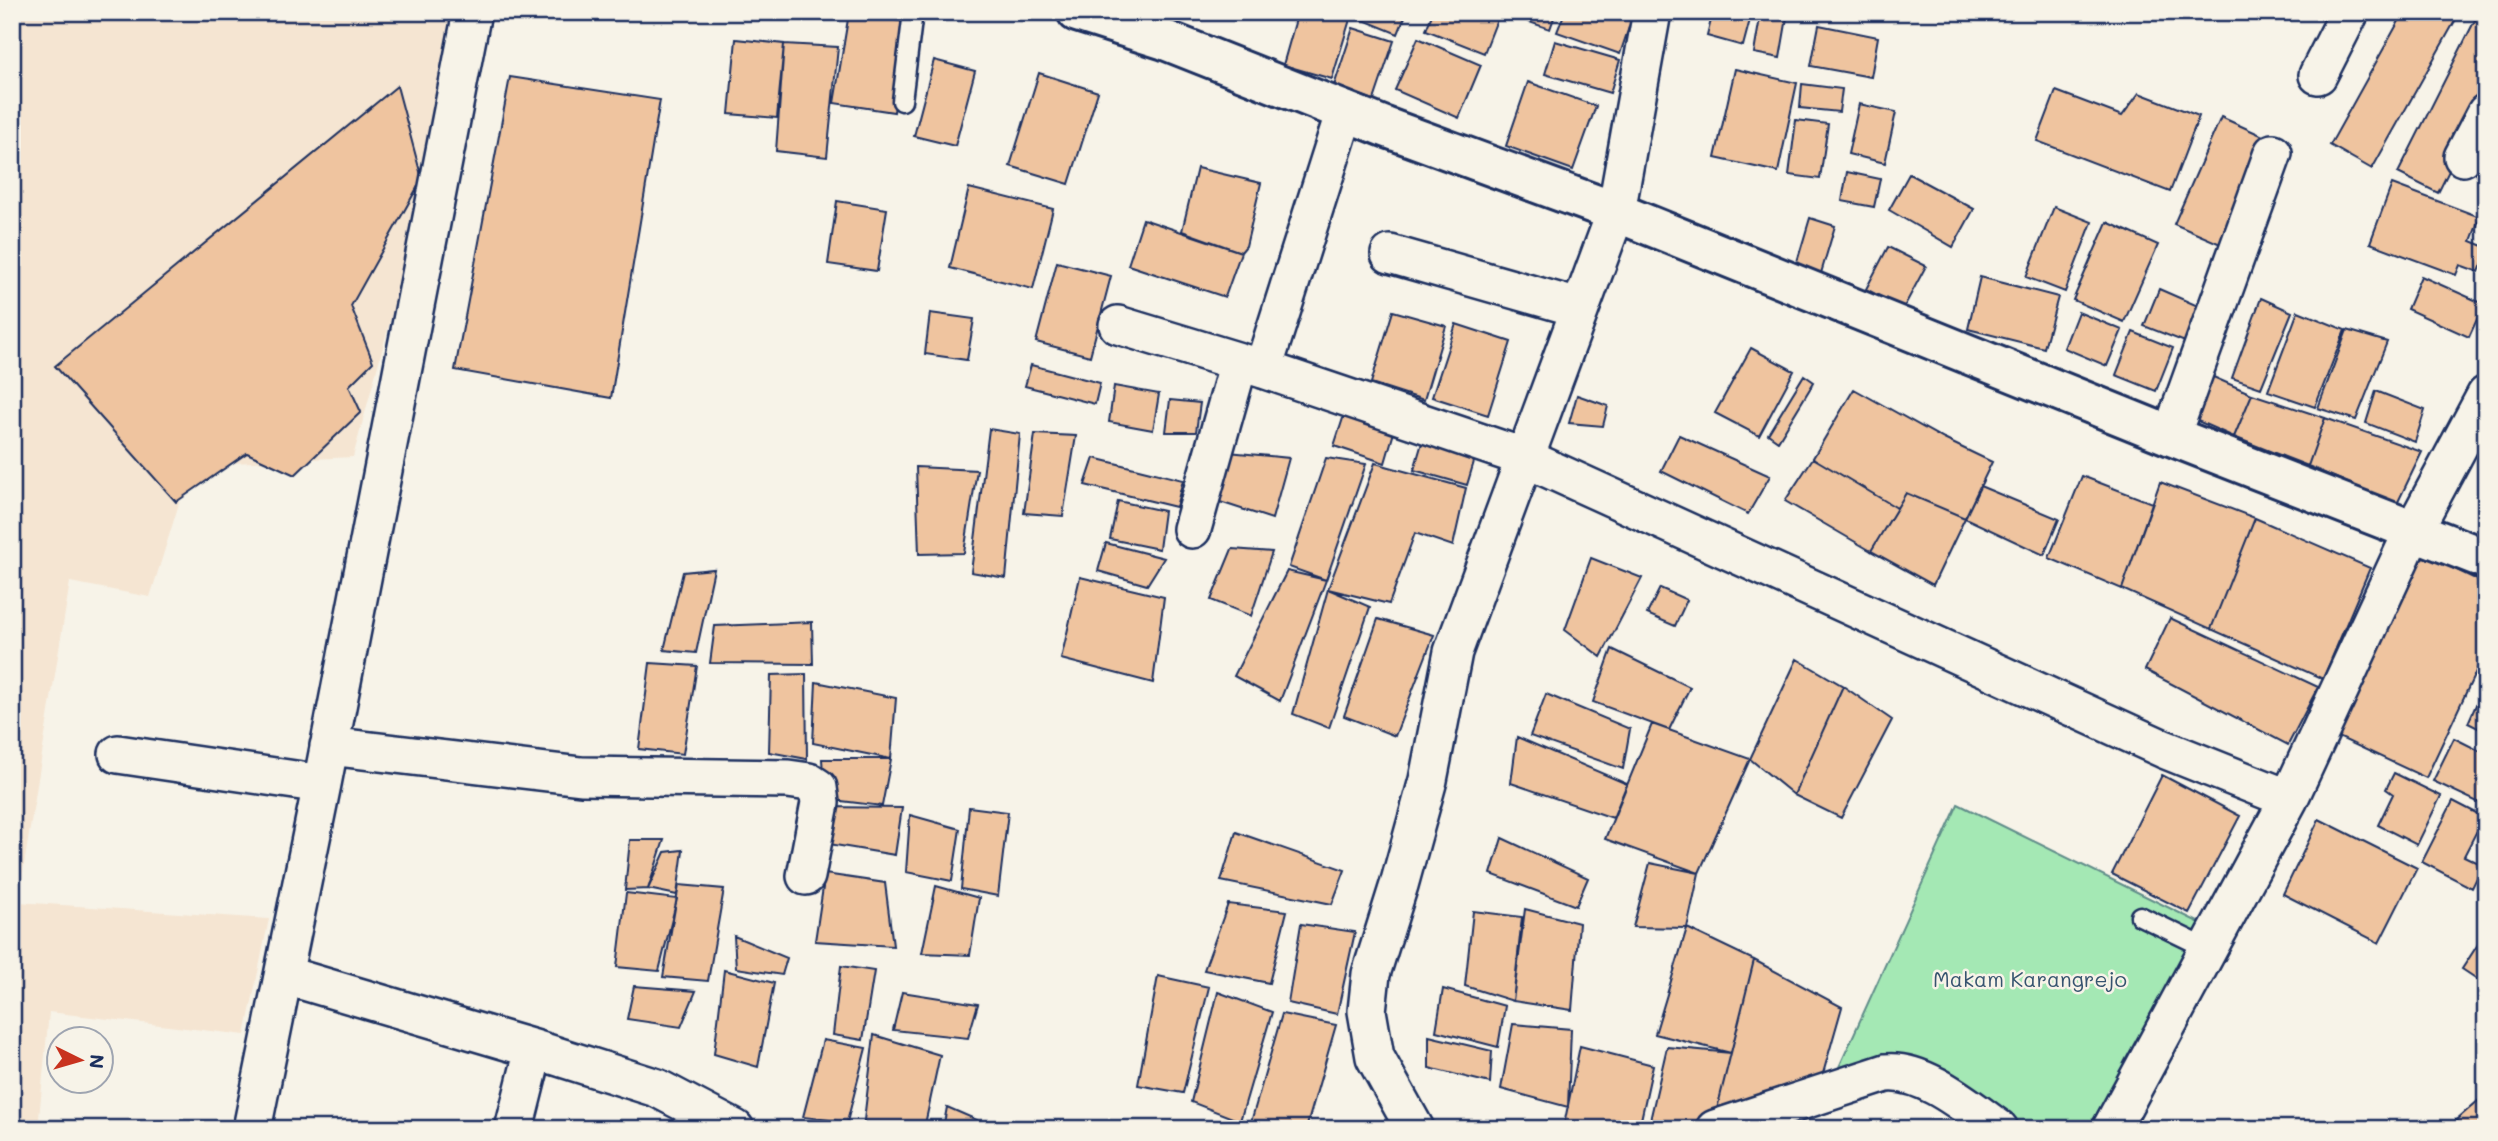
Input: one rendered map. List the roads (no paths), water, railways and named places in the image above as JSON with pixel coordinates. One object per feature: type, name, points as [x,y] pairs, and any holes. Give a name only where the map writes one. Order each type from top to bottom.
[{"type":"street","points":[[252,1129],[323,784],[471,12]]},
{"type":"street","points":[[1077,12],[1165,40],[1345,111],[1616,212],[2171,436],[2486,559]]},
{"type":"street","points":[[1415,1129],[1375,1057],[1367,1011],[1371,974],[1428,780],[1453,652],[1616,212],[1652,12]]},
{"type":"street","points":[[2318,75],[2350,12]]},
{"type":"street","points":[[1192,529],[1345,111]]},
{"type":"street","points":[[2463,157],[2486,113]]},
{"type":"street","points":[[2171,436],[2273,153]]},
{"type":"street","points":[[1390,254],[1579,308]]},
{"type":"street","points":[[1118,324],[1523,457],[2164,749],[2289,799]]},
{"type":"street","points":[[2111,1129],[2289,799],[2413,531],[2486,395]]},
{"type":"street","points":[[329,746],[581,776],[788,779],[809,782],[818,788],[820,803],[806,876]]},
{"type":"street","points":[[118,754],[323,784]]},
{"type":"street","points":[[285,975],[657,1088],[735,1129]]},
{"type":"street","points":[[514,1129],[534,1049]]},
{"type":"street","points":[[1715,1129],[1886,1073],[1897,1072],[1925,1081],[1998,1129]]},
{"type":"lane","points":[[902,101],[913,12]]},
{"type":"lane","points":[[2140,916],[2208,950]]},
{"type":"park label","name":"Makam Karangrejo","points":[[2030,980]]}]
